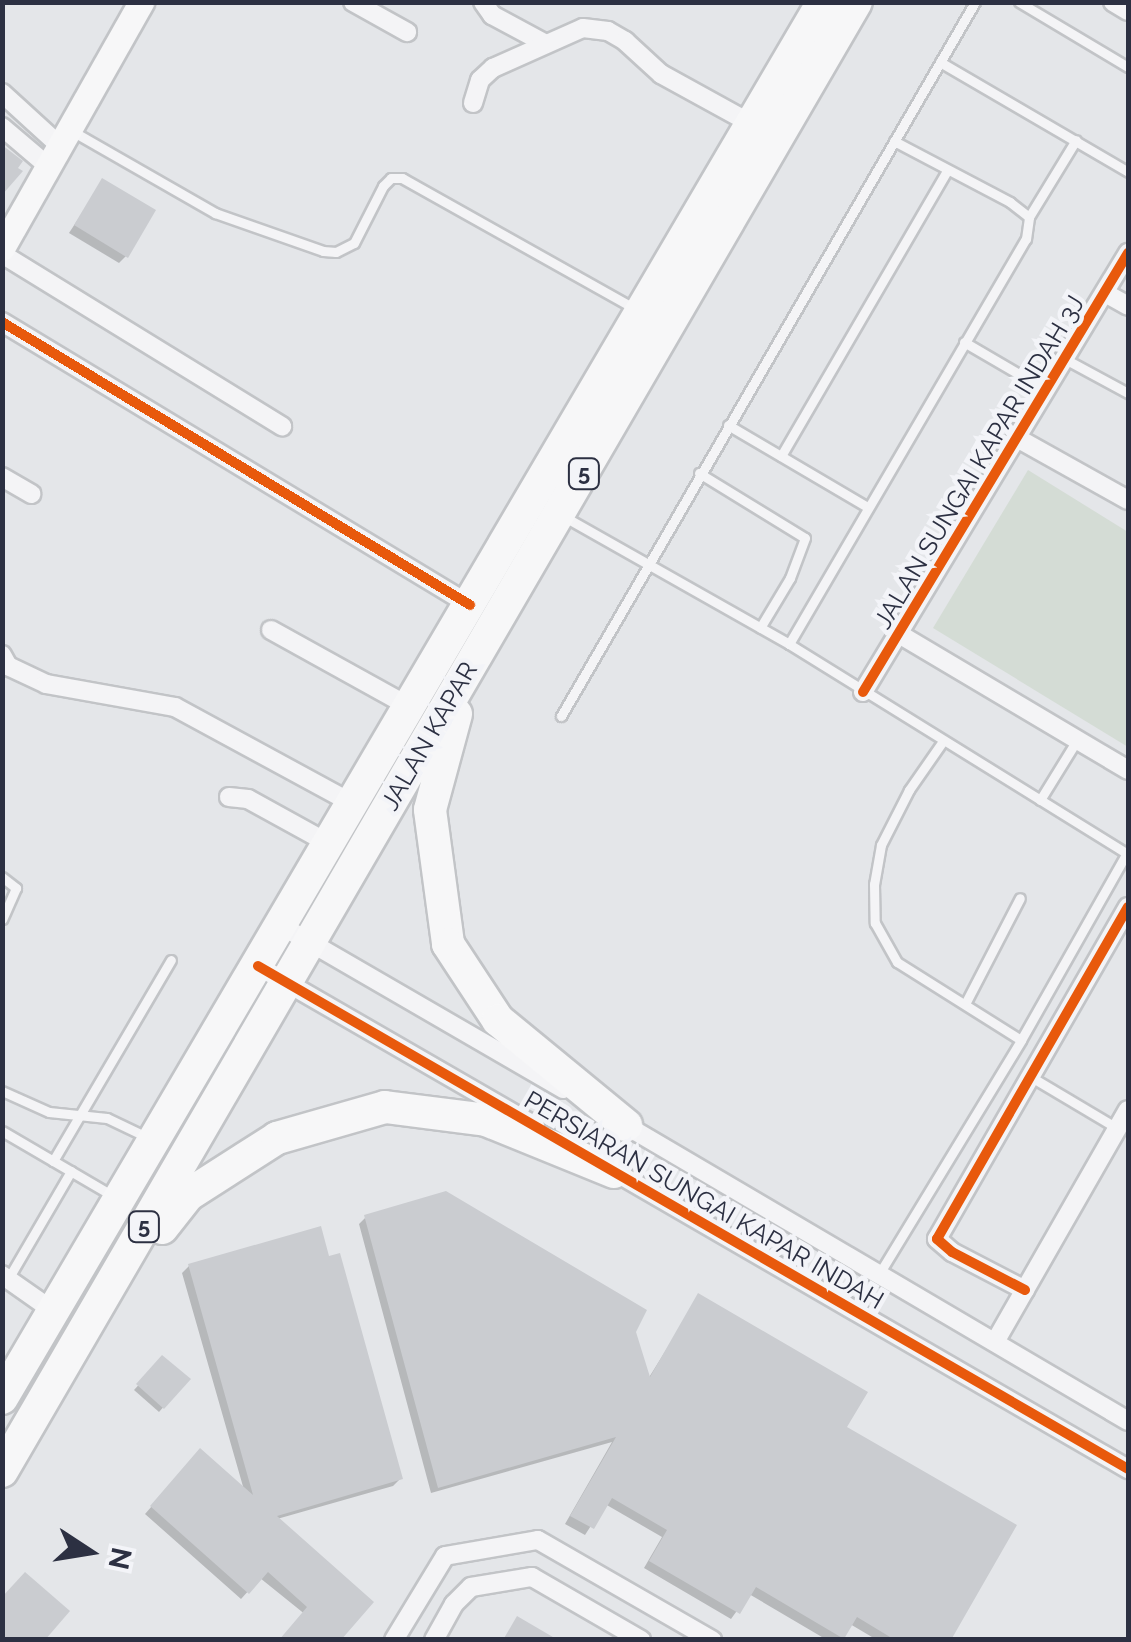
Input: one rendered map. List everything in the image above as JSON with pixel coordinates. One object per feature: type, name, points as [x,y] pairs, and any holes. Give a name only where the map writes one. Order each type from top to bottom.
[{"type":"highway","name":"JALAN KAPAR","points":[[2,1471],[92,1318],[272,974],[560,515],[856,2]]},
{"type":"highway","name":"JALAN KAPAR","points":[[295,935],[330,844],[820,3]]},
{"type":"highway","points":[[514,588],[450,727],[430,810],[448,944],[498,1020],[626,1126]]},
{"type":"highway","name":"JALAN KAPAR","points":[[2,1398],[156,1142],[272,974]]},
{"type":"highway","points":[[92,1318],[188,1195],[278,1138],[386,1106],[486,1120],[614,1172]]},
{"type":"street","points":[[141,2],[2,251],[282,426]]},
{"type":"street","points":[[352,2],[407,32]]},
{"type":"street","points":[[483,2],[492,15],[546,44]]},
{"type":"street","points":[[1114,2],[1128,11]]},
{"type":"street","points":[[472,103],[480,80],[493,68],[583,28],[608,31],[661,74],[752,124]]},
{"type":"street","points":[[2,93],[59,147]]},
{"type":"street","points":[[2,127],[59,147]]},
{"type":"street","name":"JALAN SUNGAI KAPAR INDAH 3J","points":[[864,692],[1128,254]]},
{"type":"street","points":[[1105,293],[1128,306]]},
{"type":"street","points":[[2,322],[470,604]]},
{"type":"street","points":[[1017,438],[1128,500]]},
{"type":"street","points":[[2,476],[31,494]]},
{"type":"street","points":[[271,630],[410,708]]},
{"type":"street","points":[[899,634],[1128,770]]},
{"type":"street","points":[[2,655],[8,666],[46,684],[176,708],[354,804]]},
{"type":"street","points":[[228,797],[248,799],[330,844]]},
{"type":"street","points":[[1025,1290],[952,1252],[937,1238],[1128,907]]},
{"type":"street","name":"PERSIARAN SUNGAI KAPAR INDAH","points":[[295,935],[1128,1421]]},
{"type":"street","name":"PERSIARAN SUNGAI KAPAR INDAH","points":[[272,974],[1128,1469]]},
{"type":"street","points":[[995,1342],[1128,1110]]},
{"type":"street","points":[[5,1277],[56,1312]]},
{"type":"street","points":[[394,1640],[445,1556],[538,1540],[712,1640]]},
{"type":"street","points":[[434,1640],[454,1604],[471,1587],[532,1576],[641,1640]]},
{"type":"lane","points":[[561,716],[647,561],[975,2]]},
{"type":"lane","points":[[1018,2],[1128,67]]},
{"type":"lane","points":[[940,62],[1128,172]]},
{"type":"lane","points":[[789,644],[1026,238],[1029,217],[1076,140]]},
{"type":"lane","points":[[894,141],[1010,202],[1029,217]]},
{"type":"lane","points":[[59,147],[215,213],[323,251],[336,252],[354,242],[383,186],[390,178],[402,178],[641,312]]},
{"type":"lane","points":[[781,456],[947,171]]},
{"type":"lane","points":[[964,342],[1046,390]]},
{"type":"lane","points":[[1065,358],[1128,394]]},
{"type":"lane","points":[[728,424],[866,508]]},
{"type":"lane","points":[[699,474],[805,538],[790,578],[760,628]]},
{"type":"lane","points":[[560,515],[789,644],[1128,853],[1021,1040],[879,1274]]},
{"type":"lane","points":[[943,740],[909,790],[881,844],[874,884],[875,923],[897,962],[1021,1040]]},
{"type":"lane","points":[[1040,800],[1077,740]]},
{"type":"lane","points":[[2,877],[16,888],[2,919]]},
{"type":"lane","points":[[964,1004],[1020,898]]},
{"type":"lane","points":[[53,1161],[171,960]]},
{"type":"lane","points":[[1030,1077],[1118,1128]]},
{"type":"lane","points":[[2,1091],[49,1112],[118,1121],[156,1142]]},
{"type":"lane","points":[[2,1131],[122,1201]]},
{"type":"lane","points":[[5,1277],[71,1171]]},
{"type":"shaded area","points":[[1028,470],[1128,532],[1128,747],[933,628]]},
{"type":"building","points":[[2,145],[23,161],[18,168],[23,171],[2,195]]},
{"type":"building","points":[[102,178],[156,210],[128,258],[74,225]]},
{"type":"building","points":[[446,1191],[647,1310],[636,1332],[650,1377],[698,1293],[868,1392],[847,1427],[1017,1525],[951,1640],[895,1640],[857,1617],[844,1639],[756,1587],[740,1614],[649,1561],[667,1530],[612,1498],[594,1529],[570,1516],[616,1437],[438,1488],[364,1215]]},
{"type":"building","points":[[321,1226],[329,1256],[340,1253],[403,1479],[277,1516],[374,1602],[341,1640],[279,1640],[307,1607],[268,1572],[249,1594],[150,1506],[200,1448],[253,1495],[188,1264]]},
{"type":"building","points":[[162,1355],[191,1379],[164,1409],[136,1384]]},
{"type":"building","points":[[25,1572],[70,1611],[45,1640],[2,1640],[2,1597]]},
{"type":"building","points":[[517,1616],[558,1640],[503,1640]]},
{"type":"cycle path","points":[[863,692],[1128,253]]},
{"type":"cycle path","points":[[2,322],[470,605]]},
{"type":"cycle path","points":[[1025,1290],[952,1252],[937,1239],[1128,907]]},
{"type":"cycle path","points":[[258,966],[1128,1469]]}]
